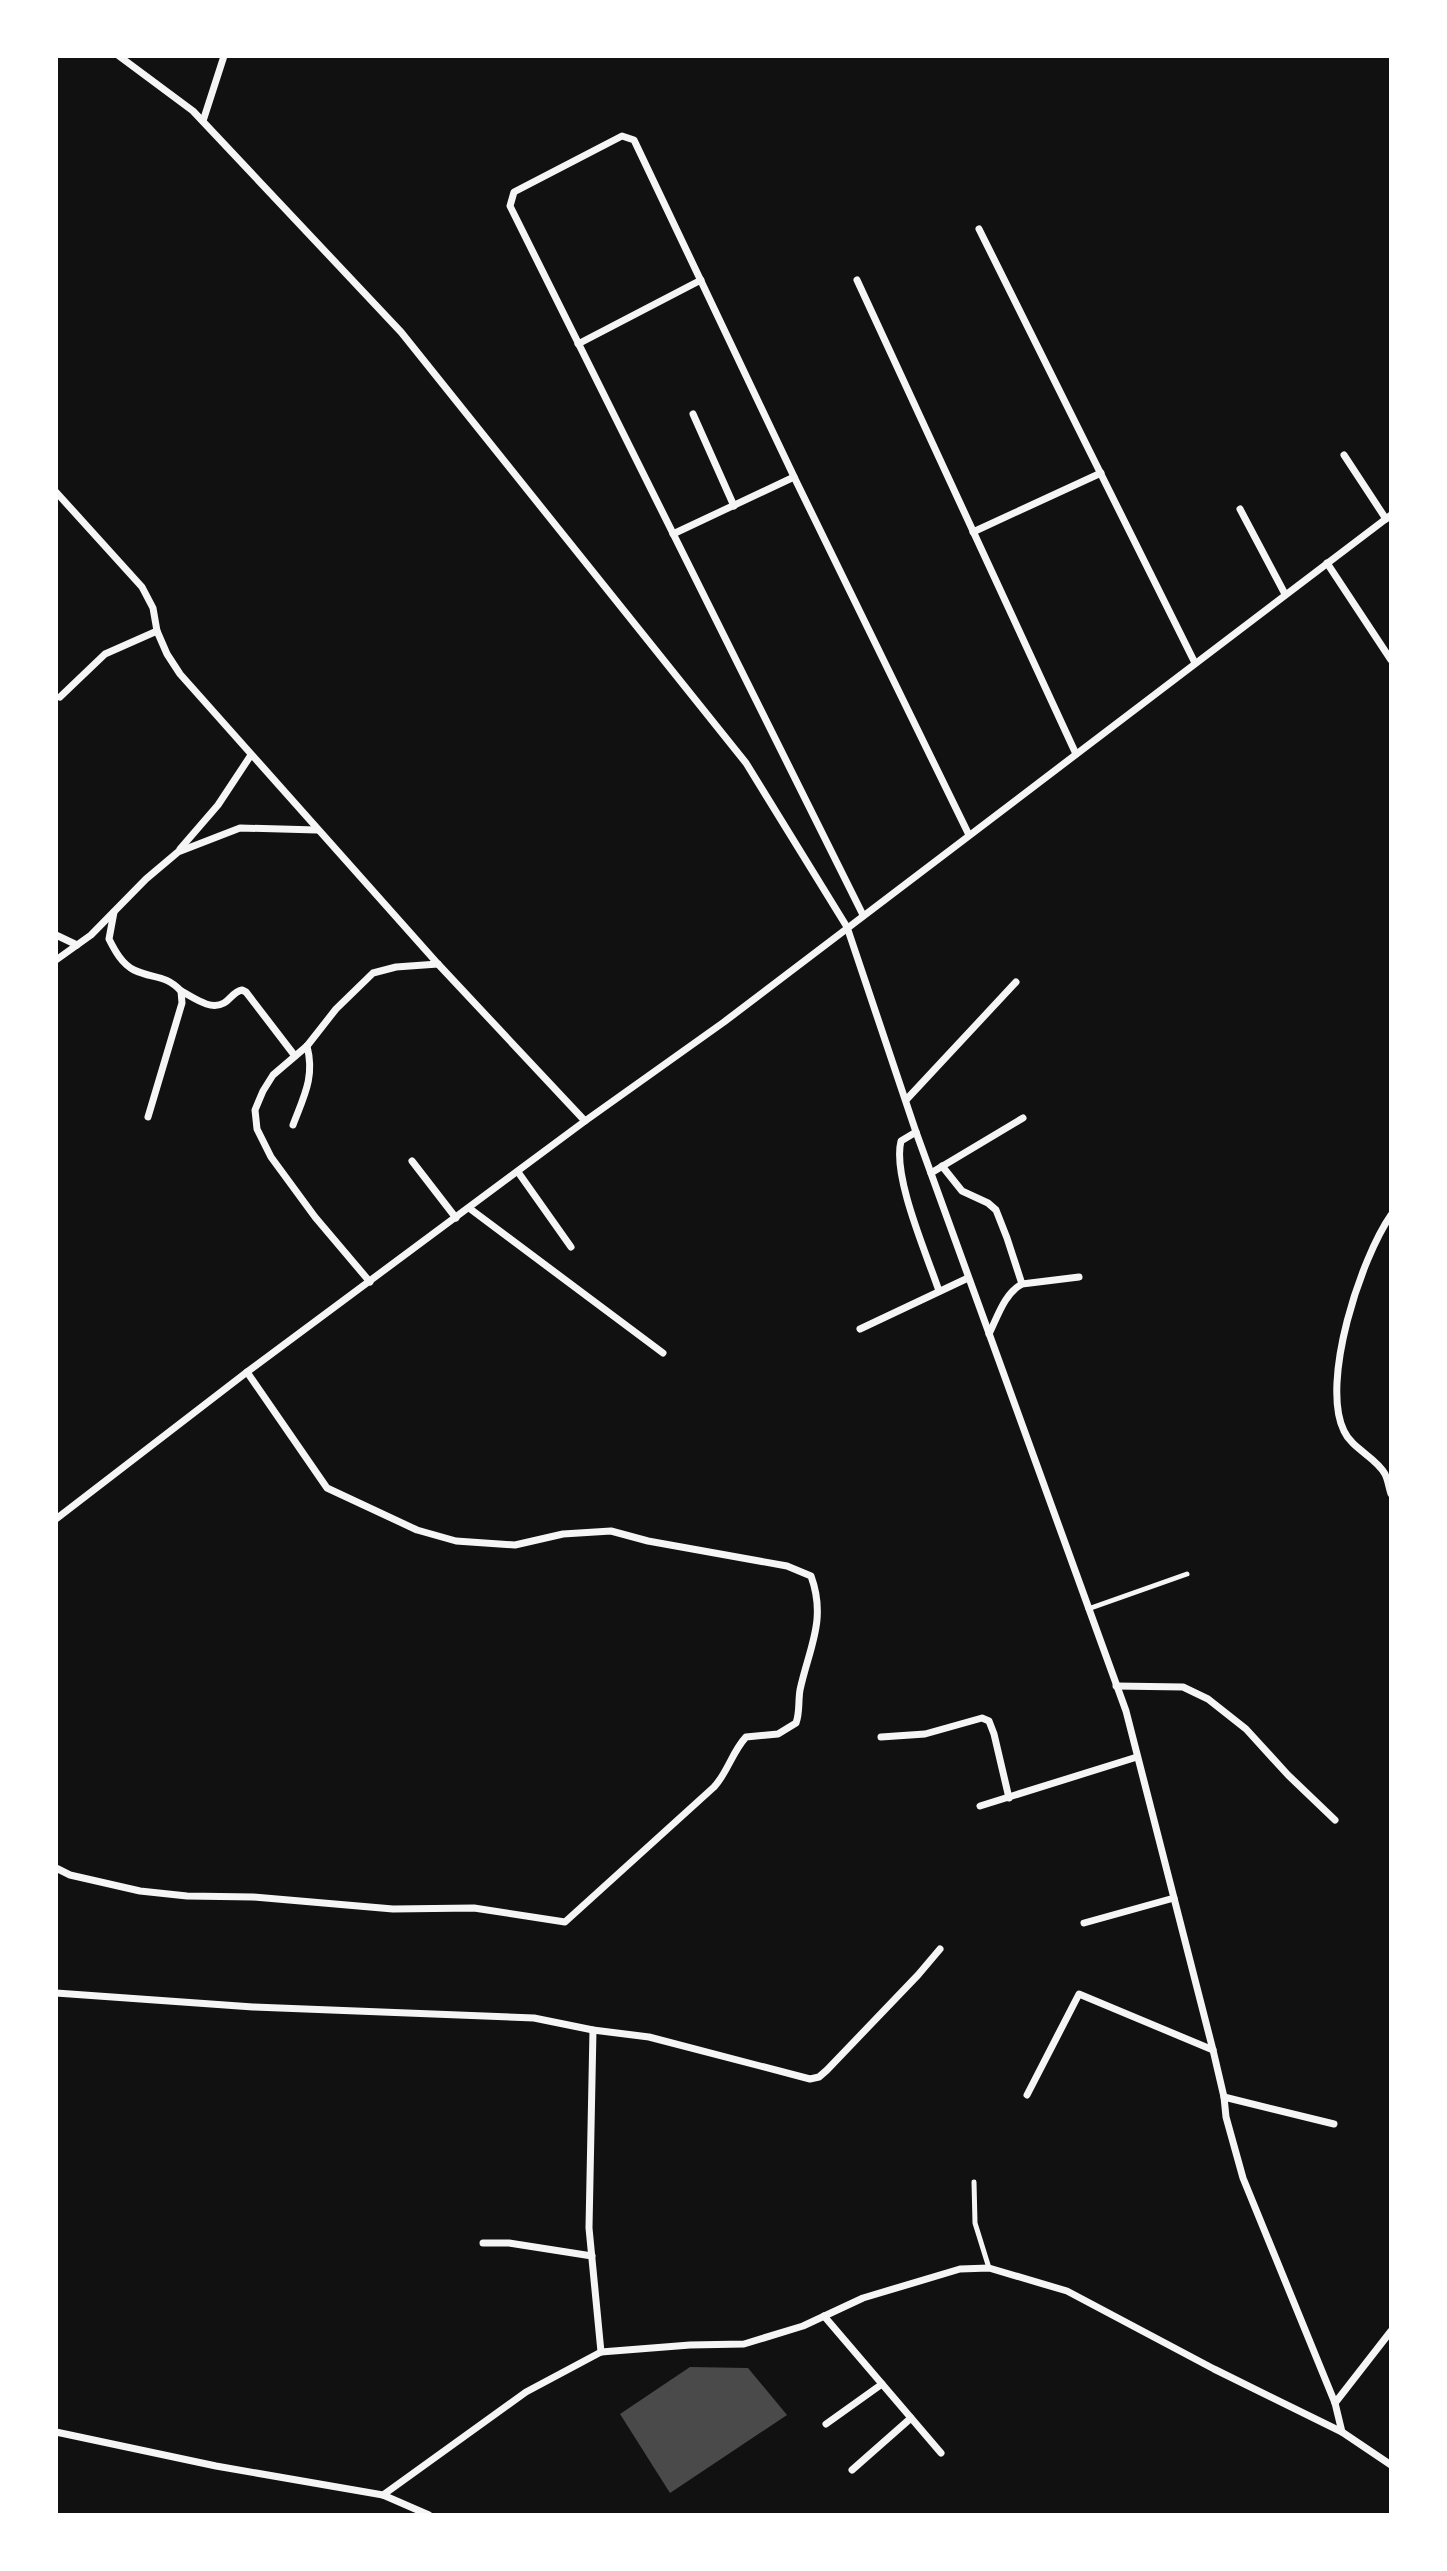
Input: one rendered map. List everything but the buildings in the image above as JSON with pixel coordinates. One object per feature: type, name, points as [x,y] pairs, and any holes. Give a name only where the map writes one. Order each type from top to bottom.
[{"type":"street","points":[[119,56],[203,121],[401,332],[746,763],[847,927],[916,1132],[1126,1711],[1243,2178],[1335,2403],[1342,2432]]},
{"type":"street","points":[[203,121],[224,56]]},
{"type":"street","points":[[863,915],[510,206],[514,192],[622,136],[634,140],[794,477],[969,835]]},
{"type":"street","points":[[979,229],[1195,663]]},
{"type":"street","points":[[578,344],[701,280]]},
{"type":"street","points":[[856,280],[1076,754]]},
{"type":"street","points":[[693,414],[734,506]]},
{"type":"street","points":[[56,1519],[247,1372],[585,1121],[724,1022],[1388,517],[1344,455]]},
{"type":"street","points":[[973,532],[1101,473]]},
{"type":"street","points":[[673,534],[794,477]]},
{"type":"street","points":[[56,492],[142,587],[153,608],[157,631],[167,654],[180,674],[438,964],[585,1121]]},
{"type":"street","points":[[1240,509],[1285,594]]},
{"type":"street","points":[[1327,563],[1391,660]]},
{"type":"street","points":[[60,697],[105,654],[157,631]]},
{"type":"street","points":[[56,960],[78,945],[145,878],[178,852],[218,805],[251,755]]},
{"type":"street","points":[[178,852],[240,828],[317,830]]},
{"type":"street","points":[[114,911],[109,939],[124,962],[134,970],[164,978],[181,992],[214,1006],[223,1003],[236,992],[246,992],[295,1056]]},
{"type":"street","points":[[56,935],[78,945]]},
{"type":"street","points":[[370,1282],[282,1173],[257,1129],[255,1110],[274,1075],[307,1046],[336,1009],[373,973],[396,967],[438,964]]},
{"type":"street","points":[[906,1100],[1016,982]]},
{"type":"street","points":[[148,1117],[182,1003],[181,992]]},
{"type":"street","points":[[293,1125],[312,1066],[307,1046]]},
{"type":"street","points":[[931,1173],[1023,1118]]},
{"type":"street","points":[[916,1132],[901,1141],[899,1160],[912,1213],[939,1291]]},
{"type":"street","points":[[412,1161],[456,1218]]},
{"type":"street","points":[[942,1166],[962,1191],[988,1203],[996,1210],[1022,1284]]},
{"type":"street","points":[[518,1172],[571,1247]]},
{"type":"street","points":[[469,1208],[663,1353]]},
{"type":"street","points":[[1391,1215],[1369,1255],[1339,1349],[1337,1416],[1345,1435],[1384,1472],[1391,1494]]},
{"type":"street","points":[[989,1334],[1009,1294],[1022,1284],[1079,1277]]},
{"type":"street","points":[[860,1329],[968,1278]]},
{"type":"street","points":[[56,1868],[70,1875],[140,1891],[187,1896],[331,1902],[393,1909],[474,1909],[565,1922],[724,1777],[746,1737],[778,1734],[796,1723],[800,1713],[800,1693],[818,1625],[818,1595],[811,1576],[788,1566],[648,1541],[611,1531],[564,1534],[515,1545],[456,1541],[418,1530],[327,1488],[247,1372]]},
{"type":"street","points":[[1116,1686],[1183,1687],[1208,1699],[1246,1728],[1288,1775],[1335,1820]]},
{"type":"street","points":[[881,1737],[925,1734],[982,1718],[989,1721],[1009,1798]]},
{"type":"street","points":[[980,1806],[1137,1757]]},
{"type":"street","points":[[1084,1923],[1174,1898]]},
{"type":"street","points":[[56,1993],[253,2007],[534,2018],[593,2030],[649,2037],[810,2079],[819,2077],[828,2070],[940,1949]]},
{"type":"street","points":[[1027,2095],[1079,1994],[1213,2050]]},
{"type":"street","points":[[593,2030],[589,2228],[601,2353]]},
{"type":"street","points":[[1225,2102],[1334,2123]]},
{"type":"street","points":[[484,2243],[509,2243],[592,2256]]},
{"type":"street","points":[[383,2495],[526,2392],[601,2353],[691,2345],[744,2344],[803,2326],[863,2298],[929,2277],[960,2269],[989,2268],[1067,2291],[1214,2369],[1342,2432],[1391,2465]]},
{"type":"street","points":[[824,2316],[941,2453]]},
{"type":"street","points":[[1335,2403],[1391,2331]]},
{"type":"street","points":[[826,2424],[882,2384]]},
{"type":"street","points":[[852,2470],[911,2417]]},
{"type":"street","points":[[56,2432],[216,2466],[383,2495],[429,2515]]},
{"type":"lane","points":[[1088,1609],[1187,1574]]},
{"type":"lane","points":[[974,2182],[975,2223],[989,2268]]}]
